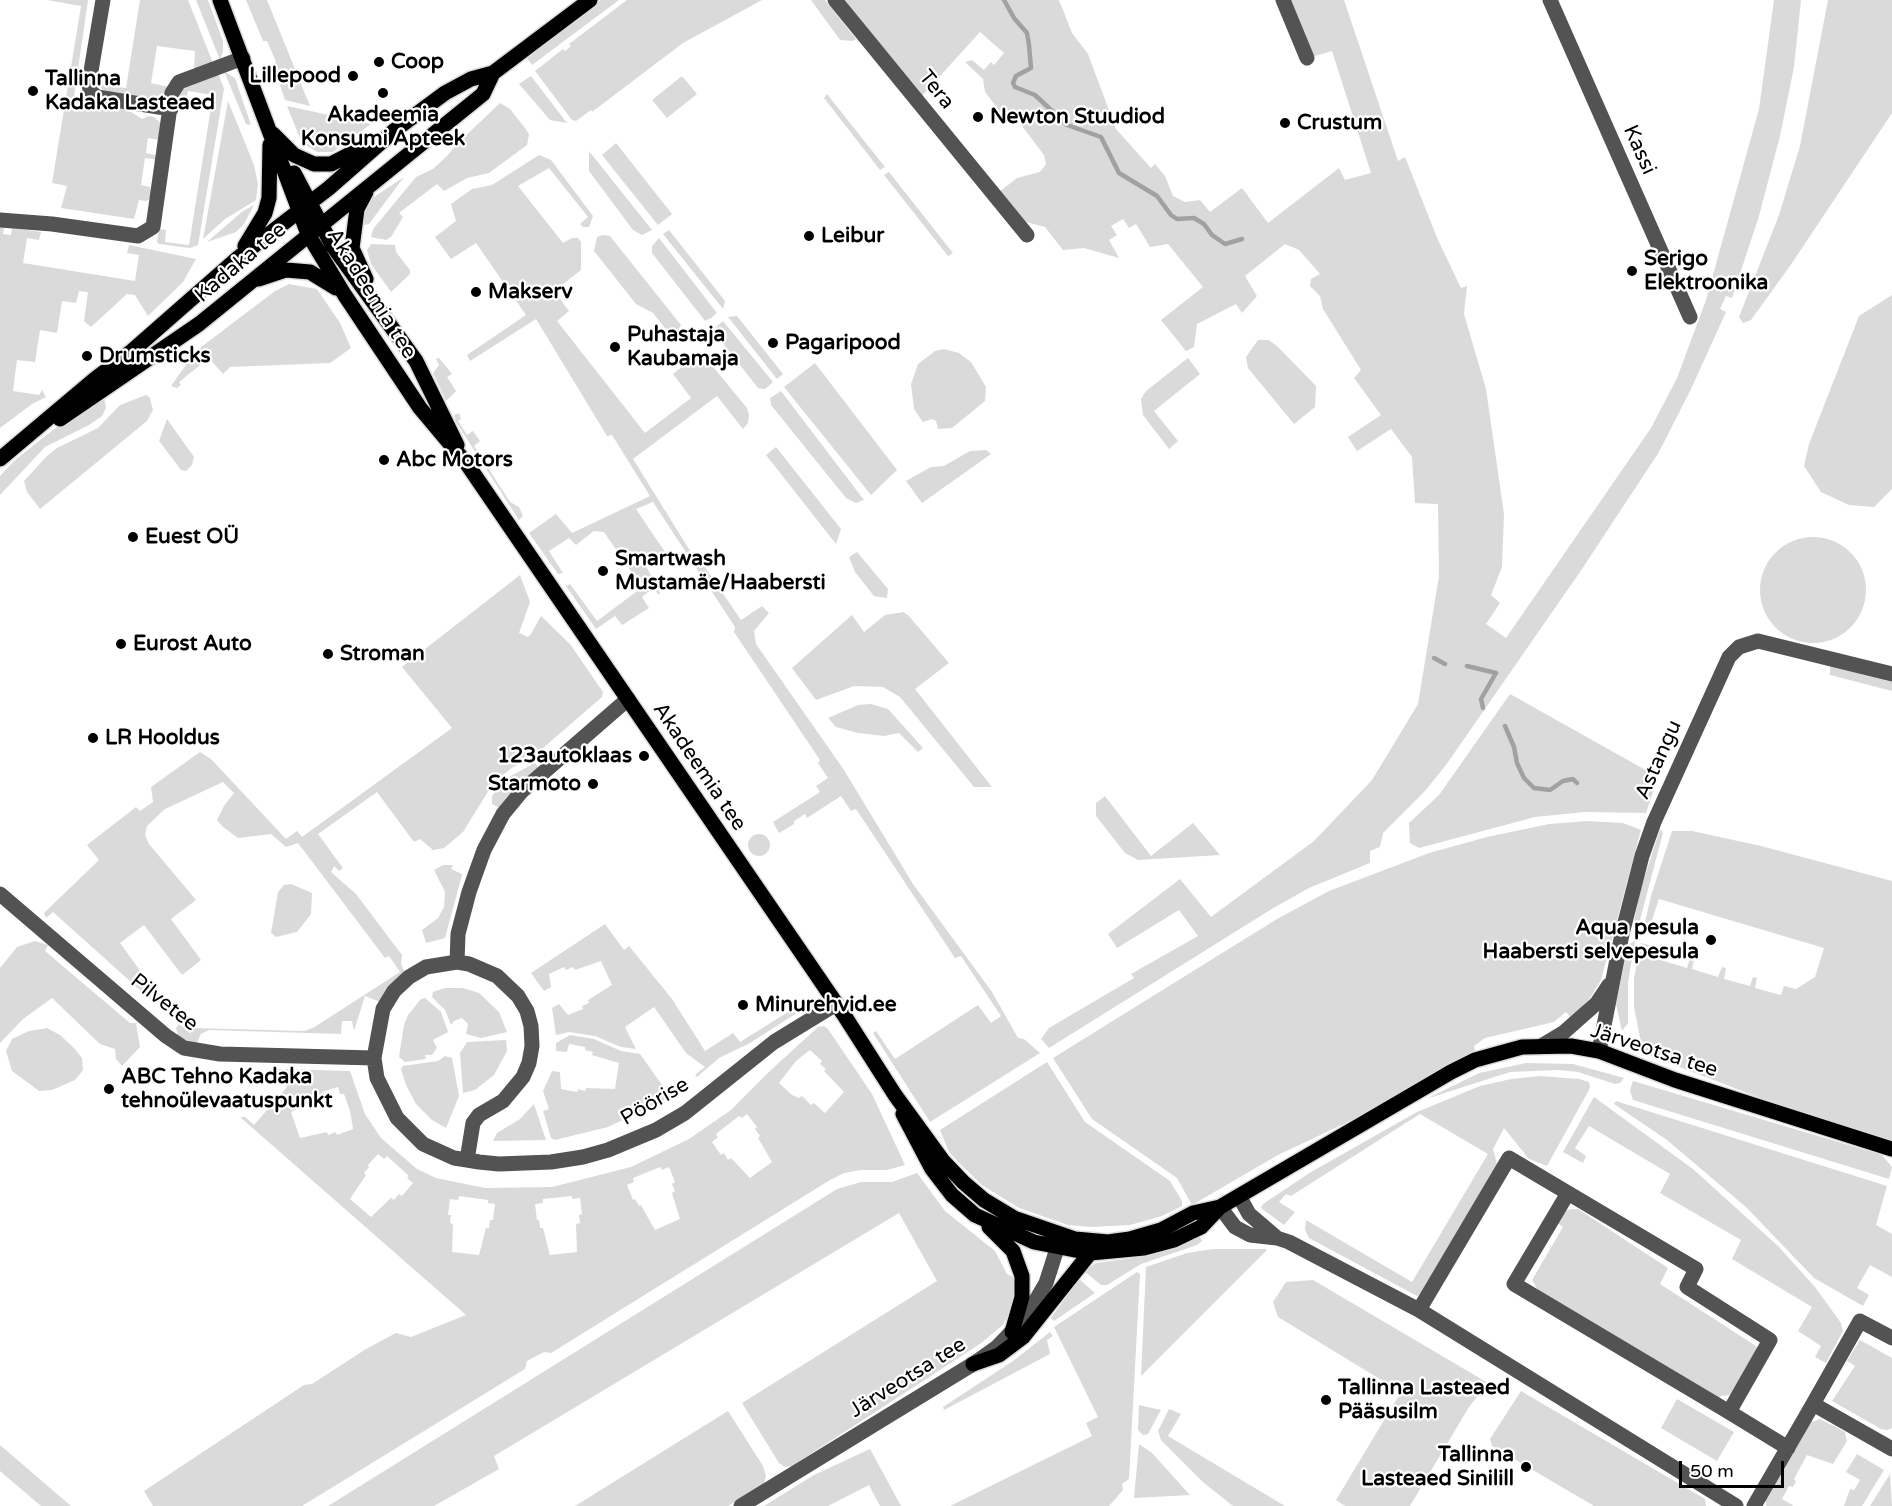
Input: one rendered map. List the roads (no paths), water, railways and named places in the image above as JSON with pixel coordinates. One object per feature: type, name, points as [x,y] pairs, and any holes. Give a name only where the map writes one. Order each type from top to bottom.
[{"type":"main road","name":"Akadeemia tee","points":[[220,0],[269,130],[305,208],[308,234],[344,294],[420,408],[467,464],[836,1004],[895,1095],[943,1161],[984,1200],[1059,1242]]},
{"type":"main road","name":"Kadaka tee","points":[[0,459],[132,351],[279,224],[305,208],[395,130],[445,93],[471,79],[494,72],[590,0]]},
{"type":"main road","name":"Kadaka tee","points":[[0,469],[59,420],[199,324],[308,234],[367,189],[483,94],[494,72]]},
{"type":"main road","points":[[445,93],[451,114],[447,124]]},
{"type":"main road","points":[[269,130],[304,162],[331,164],[395,130]]},
{"type":"main road","points":[[238,258],[265,213],[269,198],[272,185],[269,130]]},
{"type":"main road","points":[[367,189],[357,209],[352,248],[365,276],[370,297]]},
{"type":"main road","name":"Akadeemia tee","points":[[305,208],[321,225],[416,361],[467,464]]},
{"type":"main road","points":[[249,282],[286,270],[310,272],[344,294]]},
{"type":"main road","name":"Järveotsa tee","points":[[1059,1242],[1090,1253],[1144,1248],[1174,1240],[1201,1227],[1220,1207],[1451,1072],[1498,1052],[1543,1045],[1599,1051],[1675,1080],[1892,1149]]},
{"type":"main road","name":"Akadeemia tee","points":[[895,1095],[912,1134],[932,1169],[952,1195],[975,1215],[1018,1235],[1059,1242]]},
{"type":"main road","name":"Järveotsa tee","points":[[1059,1242],[1130,1239],[1161,1230],[1192,1213],[1220,1207]]},
{"type":"main road","points":[[975,1215],[1013,1251],[1019,1268],[1022,1297],[1012,1332]]},
{"type":"main road","points":[[973,1364],[999,1354],[1023,1337],[1090,1253]]},
{"type":"street","points":[[103,0],[89,83],[90,91],[98,96],[171,109]]},
{"type":"street","name":"Tera","points":[[835,0],[1027,235]]},
{"type":"street","points":[[1283,0],[1307,58]]},
{"type":"street","name":"Kassi","points":[[1550,0],[1690,317]]},
{"type":"street","points":[[0,220],[52,224],[138,236],[153,227],[172,93],[179,82],[243,58]]},
{"type":"street","name":"Astangu","points":[[1599,1051],[1632,890],[1650,833],[1729,657],[1739,647],[1758,641],[1892,674]]},
{"type":"street","points":[[457,962],[458,934],[469,892],[484,850],[502,814],[522,791],[628,699]]},
{"type":"street","name":"Pilvetee","points":[[0,894],[166,1036],[184,1048],[220,1054],[374,1058]]},
{"type":"street","name":"Pöörise","points":[[467,1160],[472,1124],[479,1116],[514,1091],[529,1063],[532,1046],[527,1011],[518,996],[497,976],[476,966],[457,962],[426,967],[409,977],[394,991],[383,1009],[374,1058],[377,1078],[385,1099],[407,1130],[423,1144],[442,1154],[467,1160],[499,1164],[551,1162],[608,1150],[637,1139],[685,1113],[774,1042],[836,1004]]},
{"type":"street","points":[[1543,1045],[1563,1033],[1597,1003],[1613,981]]},
{"type":"street","points":[[1419,1310],[1509,1158],[1696,1269],[1686,1287],[1770,1340],[1729,1412]]},
{"type":"street","points":[[1568,1193],[1514,1284],[1788,1448]]},
{"type":"street","points":[[1239,1196],[1249,1214],[1277,1238],[1419,1310],[1736,1506]]},
{"type":"street","points":[[1220,1207],[1235,1227],[1250,1235],[1277,1238]]},
{"type":"street","name":"Järveotsa tee","points":[[741,1506],[973,1364],[1012,1332],[1026,1317],[1046,1283],[1059,1242]]},
{"type":"street","points":[[1754,1506],[1860,1321],[1892,1338]]},
{"type":"street","points":[[1813,1404],[1892,1449]]},
{"type":"waterway","points":[[1004,0],[1014,18],[1027,33],[1029,45],[1031,68],[1016,76],[1013,83],[1015,87],[1035,95],[1067,125],[1101,137],[1119,173],[1157,196],[1171,215],[1177,219],[1194,218],[1204,224],[1212,235],[1225,244],[1242,239]]},
{"type":"waterway","points":[[1434,658],[1445,664]]},
{"type":"waterway","points":[[1467,666],[1496,673],[1481,699],[1483,708]]},
{"type":"waterway","points":[[1505,726],[1524,778],[1534,788],[1550,790],[1563,781],[1573,779],[1577,783]]},
{"type":"place","name":"Coop","points":[[379,62]]},
{"type":"place","name":"Lillepood","points":[[353,76]]},
{"type":"place","name":"Tallinna Kadaka Lasteaed","points":[[33,91]]},
{"type":"place","name":"Akadeemia Konsumi Apteek","points":[[383,93]]},
{"type":"place","name":"Newton Stuudiod","points":[[978,117]]},
{"type":"place","name":"Crustum","points":[[1285,123]]},
{"type":"place","name":"Leibur","points":[[809,236]]},
{"type":"place","name":"Serigo Elektroonika","points":[[1632,271]]},
{"type":"place","name":"Makserv","points":[[476,292]]},
{"type":"place","name":"Pagaripood","points":[[773,343]]},
{"type":"place","name":"Puhastaja Kaubamaja","points":[[615,347]]},
{"type":"place","name":"Drumsticks","points":[[87,356]]},
{"type":"place","name":"Abc Motors","points":[[384,460]]},
{"type":"place","name":"Euest OÜ","points":[[133,537]]},
{"type":"place","name":"Smartwash Mustamäe/Haabersti","points":[[603,571]]},
{"type":"place","name":"Eurost Auto","points":[[121,644]]},
{"type":"place","name":"Stroman","points":[[328,654]]},
{"type":"place","name":"LR Hooldus","points":[[93,738]]},
{"type":"place","name":"123autoklaas","points":[[644,756]]},
{"type":"place","name":"Starmoto","points":[[593,784]]},
{"type":"place","name":"Aqua pesula Haabersti selvepesula","points":[[1711,940]]},
{"type":"place","name":"Minurehvid.ee","points":[[743,1005]]},
{"type":"place","name":"ABC Tehno Kadaka tehnoülevaatuspunkt","points":[[109,1089]]},
{"type":"place","name":"Tallinna Lasteaed Pääsusilm","points":[[1326,1400]]},
{"type":"place","name":"Tallinna Lasteaed Sinilill","points":[[1526,1467]]}]
